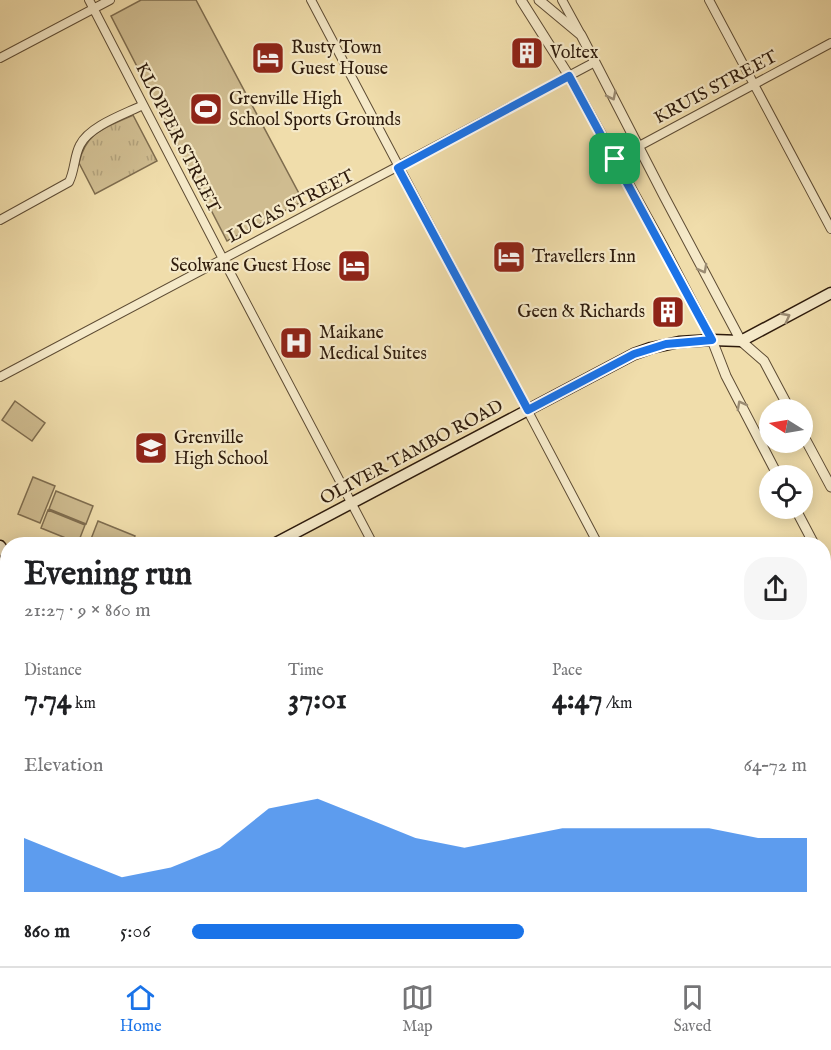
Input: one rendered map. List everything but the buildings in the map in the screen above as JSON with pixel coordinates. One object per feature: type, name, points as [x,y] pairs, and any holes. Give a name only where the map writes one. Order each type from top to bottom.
[{"type":"main road","points":[[741,341],[831,293]]},
{"type":"main road","name":"OLIVER TAMBO ROAD","points":[[288,537],[634,354],[666,344],[711,338],[741,341]]},
{"type":"street","name":"KLOPPER STREET","points":[[89,0],[369,537]]},
{"type":"street","points":[[0,58],[110,0]]},
{"type":"street","points":[[311,0],[593,537]]},
{"type":"street","points":[[521,0],[569,76],[615,159],[711,338],[726,376],[772,465]]},
{"type":"street","points":[[539,0],[581,35]]},
{"type":"street","points":[[562,0],[741,341],[764,361],[784,399]]},
{"type":"street","points":[[710,0],[831,229]]},
{"type":"street","name":"KRUIS STREET","points":[[615,159],[831,43]]},
{"type":"street","name":"LUCAS STREET","points":[[0,377],[595,62]]},
{"type":"street","points":[[0,220],[69,182],[77,151],[84,137],[106,123],[143,105]]},
{"type":"street","points":[[813,453],[831,487]]},
{"type":"street","points":[[801,519],[810,537]]},
{"type":"green space","name":"Grenville High School Sports Grounds","points":[[141,0],[196,0],[303,201],[227,241],[111,16]]},
{"type":"green space","points":[[133,115],[157,161],[95,194],[79,163],[82,152],[98,132]]},
{"type":"green space","points":[[15,401],[45,423],[32,441],[2,420]]},
{"type":"green space","points":[[33,477],[55,486],[40,523],[18,514]]},
{"type":"green space","points":[[56,491],[93,506],[86,524],[49,509]]},
{"type":"green space","points":[[48,510],[85,525],[80,537],[63,537],[41,528]]},
{"type":"green space","points":[[98,521],[135,536],[135,537],[92,537]]},
{"type":"place","name":"Voltex","points":[[527,53]]},
{"type":"place","name":"Rusty Town Guest House","points":[[268,58]]},
{"type":"place","name":"Grenville High School Sports Grounds","points":[[206,109]]},
{"type":"place","name":"Travellers Inn","points":[[509,257]]},
{"type":"place","name":"Seolwane Guest Hose","points":[[354,266]]},
{"type":"place","name":"Geen & Richards","points":[[668,312]]},
{"type":"place","name":"Maikane Medical Suites","points":[[296,343]]},
{"type":"place","name":"Grenville High School","points":[[151,448]]},
{"type":"route","points":[[569,76],[615,159],[712,340],[666,344],[634,354],[528,410],[398,168],[569,76]]}]
